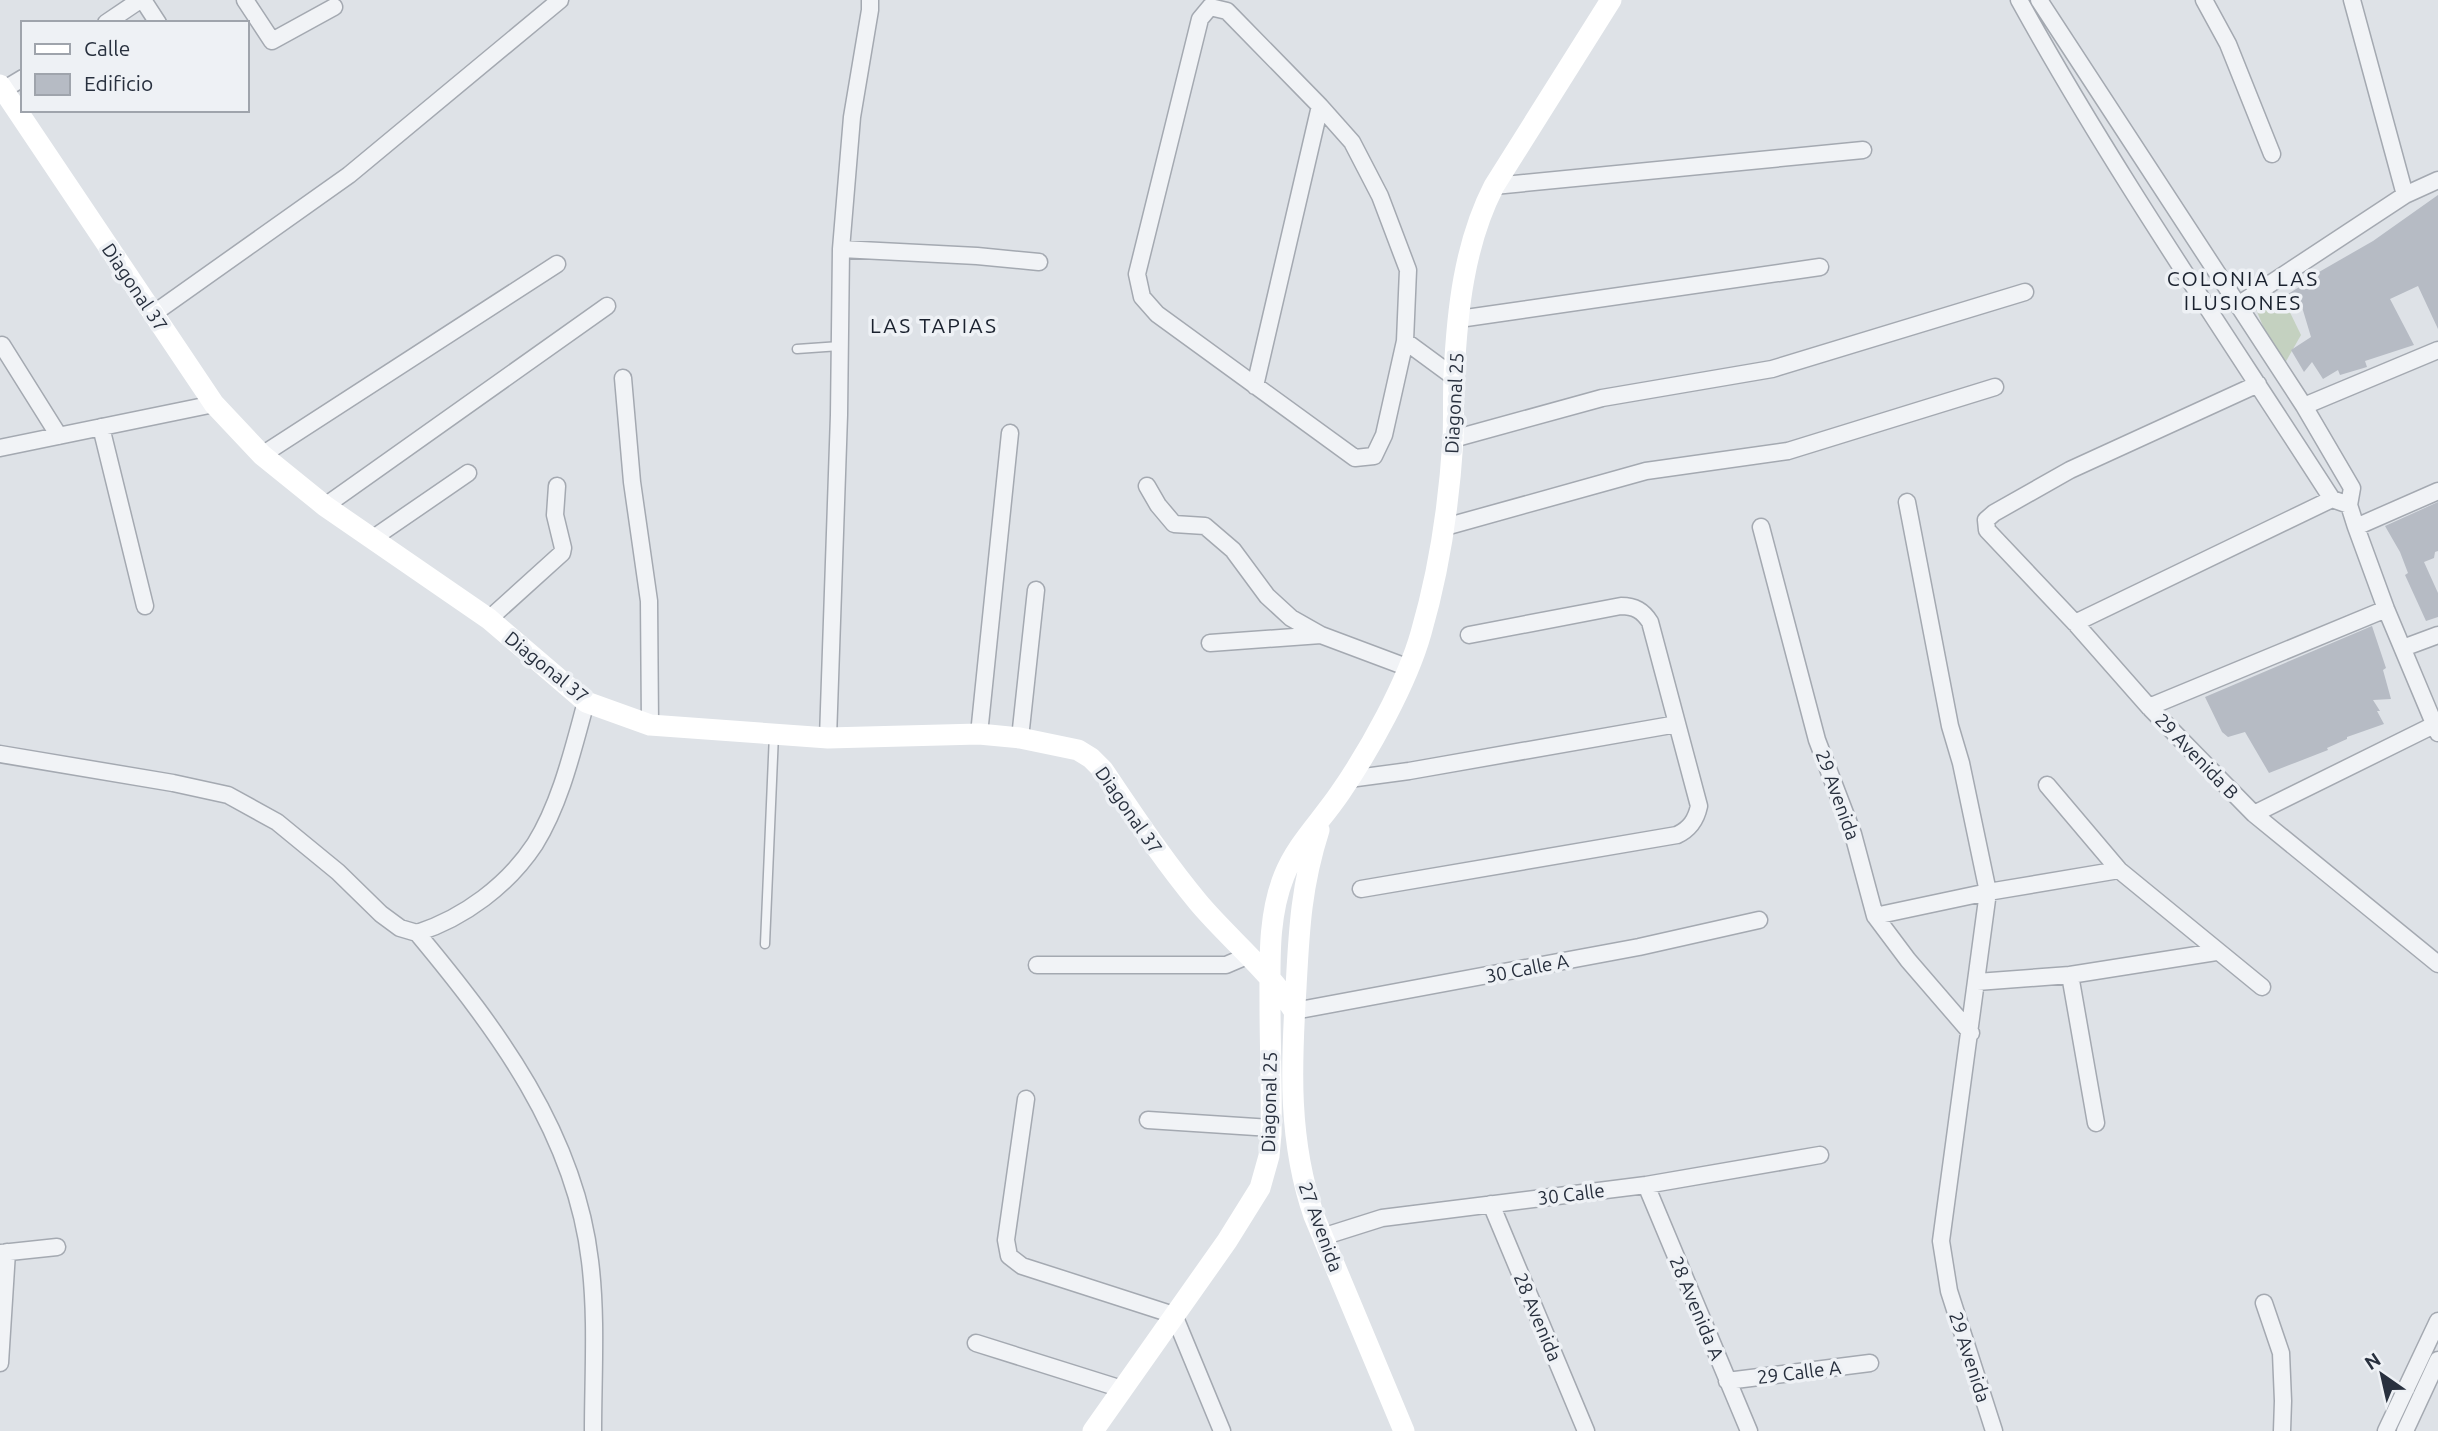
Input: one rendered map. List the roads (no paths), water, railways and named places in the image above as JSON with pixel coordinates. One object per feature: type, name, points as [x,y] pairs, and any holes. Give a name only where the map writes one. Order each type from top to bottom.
[{"type":"main road","name":"Diagonal 25","points":[[1093,1431],[1242,1219],[1260,1188],[1271,1128],[1271,933],[1278,895],[1295,854],[1349,779],[1409,668],[1421,633],[1444,527],[1453,439],[1459,319],[1469,248],[1482,209],[1494,186],[1611,0]]},
{"type":"main road","name":"Diagonal 37","points":[[2,88],[214,404],[262,454],[325,506],[489,619],[586,702],[650,725],[828,738],[979,734],[1020,738],[1078,750],[1097,764],[1166,863],[1270,980],[1294,1011]]},
{"type":"main road","name":"Diagonal 25","points":[[1294,1011],[1300,906],[1323,818]]},
{"type":"main road","name":"27 Avenida","points":[[1294,1011],[1291,1076],[1294,1126],[1306,1195],[1404,1431]]},
{"type":"main road","points":[[1265,1172],[1301,1173]]},
{"type":"street","points":[[109,21],[141,0],[157,21]]},
{"type":"street","points":[[245,0],[272,41],[334,7]]},
{"type":"street","points":[[153,314],[349,175],[560,0]]},
{"type":"street","points":[[2019,0],[2056,68],[2103,143],[2332,499],[2349,505]]},
{"type":"street","points":[[2039,0],[2304,406],[2352,488],[2349,505],[2356,527],[2386,609],[2436,729],[2254,814]]},
{"type":"street","points":[[2204,0],[2228,44],[2272,154]]},
{"type":"street","points":[[2352,0],[2405,195]]},
{"type":"street","points":[[828,738],[841,249],[852,117],[873,3]]},
{"type":"street","points":[[1210,7],[1227,11],[1352,142],[1380,196],[1408,270],[1405,341],[1384,435],[1374,456],[1355,458],[1157,314],[1142,297],[1137,274],[1200,19],[1210,7]]},
{"type":"street","points":[[2,88],[21,79]]},
{"type":"street","points":[[1255,386],[1320,106]]},
{"type":"street","points":[[1494,186],[1863,150]]},
{"type":"street","points":[[2238,305],[2405,195],[2438,180]]},
{"type":"street","points":[[841,249],[1039,262]]},
{"type":"street","points":[[262,454],[557,264]]},
{"type":"street","points":[[1459,319],[1821,267]]},
{"type":"street","points":[[1453,439],[1602,398],[1772,369],[2025,292]]},
{"type":"street","points":[[325,506],[607,306]]},
{"type":"street","points":[[1405,341],[1454,377]]},
{"type":"street","points":[[2,345],[59,436]]},
{"type":"street","points":[[2304,406],[2438,350]]},
{"type":"street","points":[[623,378],[632,482],[649,601],[650,725]]},
{"type":"street","name":"29 Avenida B","points":[[2258,384],[2070,470],[1994,513],[1986,520],[1987,530],[2150,707],[2254,814],[2438,964]]},
{"type":"street","points":[[1444,527],[1646,471],[1788,451],[1995,387]]},
{"type":"street","points":[[0,449],[214,404]]},
{"type":"street","points":[[101,427],[145,607]]},
{"type":"street","points":[[979,734],[1010,433]]},
{"type":"street","points":[[372,539],[468,473]]},
{"type":"street","points":[[489,619],[562,553],[564,548],[555,516],[557,486]]},
{"type":"street","points":[[1147,486],[1174,524],[1205,526],[1233,550],[1267,596],[1290,618],[1321,635],[1409,668]]},
{"type":"street","points":[[2356,527],[2438,491]]},
{"type":"street","points":[[2075,623],[2332,499]]},
{"type":"street","name":"29 Avenida","points":[[1907,502],[1950,726],[1961,763],[1988,892],[1941,1241],[1949,1291],[1994,1431]]},
{"type":"street","name":"29 Avenida","points":[[1761,527],[1817,740],[1853,834],[1875,916],[1908,960],[1971,1033]]},
{"type":"street","points":[[1020,738],[1036,590]]},
{"type":"street","points":[[1361,889],[1683,832],[1694,821],[1699,806],[1650,622],[1636,608],[1621,606],[1469,635]]},
{"type":"street","points":[[2150,707],[2386,609]]},
{"type":"street","points":[[1210,643],[1321,635]]},
{"type":"street","points":[[2403,648],[2438,635]]},
{"type":"street","points":[[417,933],[442,925],[475,905],[510,875],[535,843],[554,804],[586,702]]},
{"type":"street","points":[[1349,779],[1677,724]]},
{"type":"street","points":[[0,754],[228,795],[276,822],[338,872],[381,914],[400,928],[417,933],[498,1037],[536,1098],[566,1159],[579,1204],[590,1262],[593,1297],[593,1431]]},
{"type":"street","points":[[2047,785],[2119,870],[2262,987]]},
{"type":"street","points":[[1875,916],[1988,892],[2119,870]]},
{"type":"street","name":"30 Calle A","points":[[1294,1011],[1639,947],[1759,920]]},
{"type":"street","points":[[1977,982],[2070,975],[2216,952]]},
{"type":"street","points":[[1037,965],[1226,965],[1247,956]]},
{"type":"street","points":[[2070,975],[2096,1124]]},
{"type":"street","points":[[1026,1099],[1006,1240],[1009,1256],[1022,1266],[1174,1315],[1222,1431]]},
{"type":"street","points":[[1148,1120],[1271,1128]]},
{"type":"street","name":"30 Calle","points":[[1322,1237],[1382,1218],[1646,1185],[1820,1155]]},
{"type":"street","name":"28 Avenida A","points":[[1646,1185],[1749,1431]]},
{"type":"street","name":"28 Avenida","points":[[1491,1204],[1586,1431]]},
{"type":"street","points":[[0,1363],[4,1253],[57,1247]]},
{"type":"street","points":[[2264,1303],[2281,1353],[2282,1431]]},
{"type":"street","points":[[2386,1431],[2438,1321]]},
{"type":"street","points":[[976,1343],[1122,1389]]},
{"type":"street","points":[[2405,1431],[2438,1360]]},
{"type":"street","name":"29 Calle A","points":[[1727,1381],[1870,1363]]},
{"type":"lane","points":[[797,349],[840,346]]},
{"type":"lane","points":[[765,944],[774,734]]},
{"type":"district","name":"COLONIA LAS ILUSIONES","points":[[2243,291]]},
{"type":"district","name":"LAS TAPIAS","points":[[934,326]]}]
